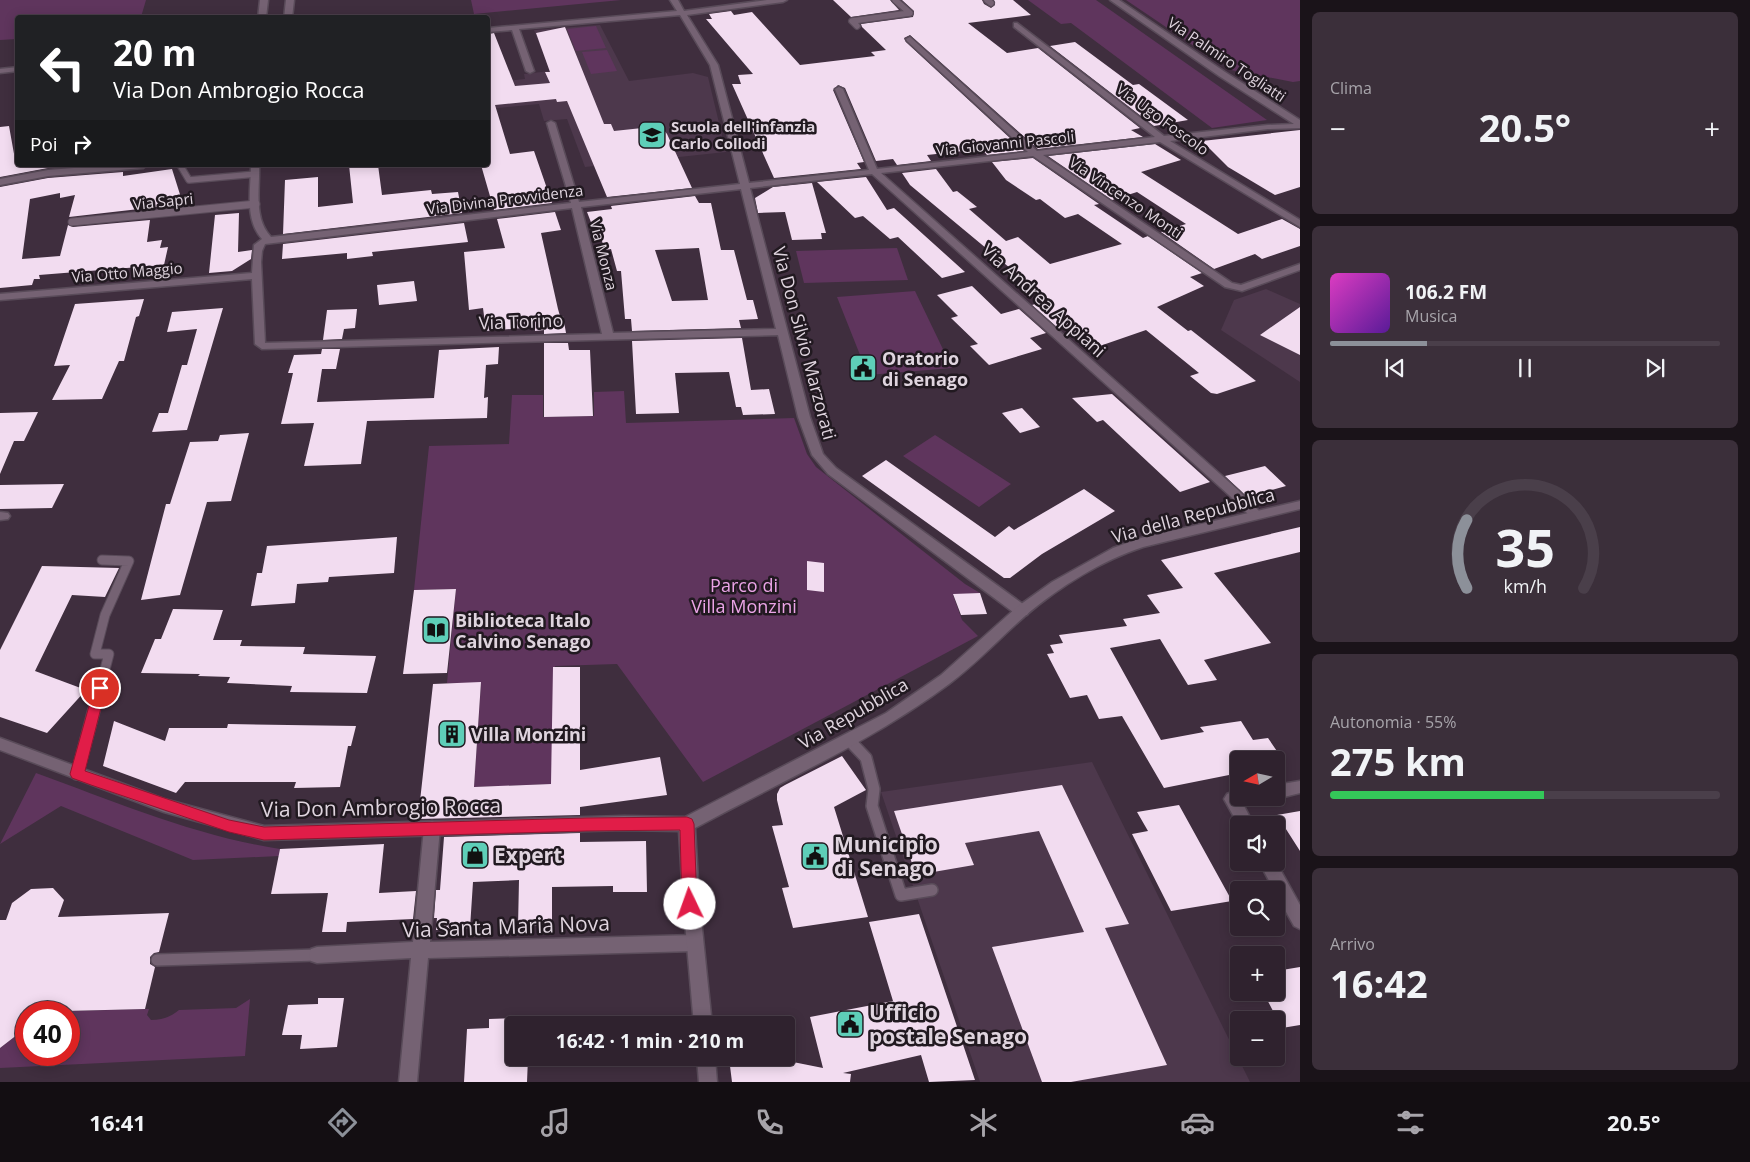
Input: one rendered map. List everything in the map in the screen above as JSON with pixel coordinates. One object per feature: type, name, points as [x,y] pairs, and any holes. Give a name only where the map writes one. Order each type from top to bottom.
[{"type":"street","points":[[262,15],[264,0]]},
{"type":"street","points":[[288,15],[290,0]]},
{"type":"street","name":"Via Don Silvio Marzorati","points":[[674,0],[714,65],[804,417],[815,448],[824,464],[1022,611]]},
{"type":"street","points":[[490,30],[682,13],[783,0]]},
{"type":"street","name":"Via Palmiro Togliatti","points":[[1114,0],[1300,124]]},
{"type":"street","name":"Via Ugo Foscolo","points":[[1017,25],[1162,139],[1300,224]]},
{"type":"street","points":[[515,28],[530,71]]},
{"type":"street","name":"Via Vincenzo Monti","points":[[910,39],[1036,154],[1233,287],[1242,288],[1300,267]]},
{"type":"street","points":[[0,71],[15,69]]},
{"type":"street","name":"Via Andrea Appiani","points":[[839,89],[874,172],[1234,493],[1256,515]]},
{"type":"street","points":[[1268,127],[1281,121],[1284,114]]},
{"type":"street","name":"Via Monza","points":[[551,123],[576,204],[608,336]]},
{"type":"street","name":"Via Giovanni Pascoli","points":[[745,186],[1300,124]]},
{"type":"street","points":[[0,182],[48,173],[119,167]]},
{"type":"street","points":[[256,170],[256,221],[259,230],[269,240]]},
{"type":"street","name":"Via Divina Provvidenza","points":[[269,240],[745,186]]},
{"type":"street","points":[[257,276],[258,246],[261,242],[269,240]]},
{"type":"street","name":"Via Torino","points":[[257,276],[261,345],[782,332]]},
{"type":"street","name":"Via Otto Maggio","points":[[0,297],[257,276]]},
{"type":"street","name":"Via della Repubblica","points":[[1022,611],[1057,585],[1117,551],[1142,543],[1300,505]]},
{"type":"street","name":"Via Repubblica","points":[[687,824],[891,717],[946,679],[1022,611]]},
{"type":"street","name":"Via Don Ambrogio Rocca","points":[[0,744],[77,774],[229,826],[264,834],[432,828],[687,824]]},
{"type":"street","points":[[1285,790],[1300,787]]},
{"type":"street","points":[[687,824],[690,904],[702,1016]]},
{"type":"street","points":[[408,1082],[432,828]]},
{"type":"street","points":[[1272,871],[1300,922]]},
{"type":"street","name":"Via Santa Maria Nova","points":[[317,955],[420,950],[695,943]]},
{"type":"street","points":[[707,1066],[708,1082]]},
{"type":"lane","points":[[857,26],[852,21],[910,13],[895,0]]},
{"type":"lane","points":[[181,167],[189,180],[256,170]]},
{"type":"lane","name":"Via Sapri","points":[[72,222],[256,204]]},
{"type":"lane","points":[[77,774],[109,654],[95,654],[105,615],[129,561],[102,560]]},
{"type":"lane","points":[[849,740],[866,758],[874,789],[872,806],[901,895],[932,890]]},
{"type":"lane","points":[[157,960],[317,955]]},
{"type":"shaded area","points":[[600,25],[629,81],[693,73],[708,77],[726,152],[585,167],[567,119],[544,121],[539,104],[490,109],[490,83],[525,79],[524,74],[550,71],[534,30]]},
{"type":"shaded area","points":[[1266,289],[1300,304],[1300,382],[1221,330],[1234,300]]},
{"type":"shaded area","points":[[1092,762],[1230,1041],[1230,1066],[1242,1066],[1250,1082],[980,1082],[881,792]]},
{"type":"green space","points":[[0,0],[146,0],[142,15],[15,15],[15,39],[0,40]]},
{"type":"green space","points":[[471,0],[621,0],[474,14]]},
{"type":"green space","points":[[1028,0],[1096,0],[1267,120],[1212,128],[1071,23],[1061,24]]},
{"type":"green space","points":[[1126,0],[1300,0],[1300,81],[1293,82],[1226,69],[1231,56],[1200,50]]},
{"type":"green space","points":[[596,26],[606,48],[576,51],[567,29]]},
{"type":"green space","points":[[607,50],[617,71],[591,74],[582,52]]},
{"type":"green space","points":[[897,248],[908,280],[804,283],[796,251]]},
{"type":"green space","points":[[915,291],[952,368],[868,375],[837,297]]},
{"type":"green space","name":"Parco di Villa Monzini","points":[[624,391],[626,423],[794,418],[807,454],[816,467],[965,584],[980,593],[953,595],[962,620],[978,636],[703,782],[617,664],[555,666],[553,784],[474,787],[481,683],[447,683],[456,589],[414,590],[429,446],[509,444],[512,395],[543,395],[543,417],[594,416],[594,392]]},
{"type":"green space","points":[[935,435],[1011,484],[979,507],[903,456]]},
{"type":"green space","points":[[36,773],[187,827],[217,836],[280,849],[279,856],[193,860],[61,806],[0,844]]},
{"type":"green space","points":[[250,999],[245,1056],[80,1064],[80,1011],[149,1009],[147,1015],[151,1020],[155,1020],[163,1019],[179,1010],[236,1008]]},
{"type":"green space","points":[[15,1036],[15,1066],[41,1066],[0,1068],[0,1048]]},
{"type":"building","points":[[833,0],[890,0],[899,10],[851,17]]},
{"type":"building","points":[[902,0],[982,0],[984,4],[991,8],[995,5],[994,0],[1013,0],[1031,15],[968,23],[1007,53],[1038,48],[1140,128],[1131,130],[1143,137],[1038,149],[910,35],[904,38],[906,42],[1024,151],[987,155],[982,149],[927,155],[931,161],[897,165],[893,159],[876,161],[845,88],[838,85],[833,90],[864,162],[857,163],[861,169],[774,178],[732,84],[741,84],[738,75],[753,74],[706,19],[712,19],[709,14],[731,11],[734,15],[752,12],[800,65],[875,56],[871,52],[886,50],[861,24],[913,17],[914,11]]},
{"type":"building","points":[[565,27],[604,124],[611,124],[614,131],[661,126],[667,134],[692,188],[607,197],[567,101],[557,102],[556,99],[495,105],[510,154],[534,151],[552,203],[494,210],[482,167],[490,167],[490,34],[494,33],[515,86],[550,83],[545,72],[550,72],[536,33]]},
{"type":"building","points":[[1075,42],[1133,85],[1139,84],[1188,120],[1154,126],[1050,46]]},
{"type":"building","points":[[9,126],[15,167],[61,167],[0,177],[0,127]]},
{"type":"building","points":[[1300,130],[1300,187],[1275,195],[1228,167],[1202,141]]},
{"type":"building","points":[[1155,144],[1181,160],[1141,172],[1238,234],[1282,219],[1300,229],[1300,246],[1262,259],[1255,254],[1214,269],[1161,232],[1186,224],[1137,192],[1112,200],[1048,156]]},
{"type":"building","points":[[1033,158],[1099,204],[1094,205],[1143,238],[1148,236],[1202,273],[1190,277],[1204,286],[1157,307],[1188,331],[1191,330],[1256,381],[1217,394],[1211,393],[1190,376],[1199,373],[1146,330],[1094,348],[1066,326],[1059,329],[1032,305],[1045,301],[1013,274],[1016,273],[910,185],[902,173],[936,169],[953,192],[957,191],[977,207],[969,209],[1006,241],[1018,237],[1050,264],[1122,244],[1078,214],[1065,218],[1040,199],[1036,200],[1006,180],[992,162]]},
{"type":"building","points":[[349,167],[378,167],[382,195],[431,190],[432,194],[458,192],[462,213],[283,234],[285,180],[318,177],[318,207],[353,203]]},
{"type":"building","points":[[172,169],[183,204],[69,217],[75,195],[60,198],[60,193],[30,199],[22,259],[60,256],[68,225],[73,227],[150,220],[147,242],[162,240],[160,248],[168,247],[164,265],[39,275],[40,279],[34,279],[32,285],[0,288],[0,187],[48,178],[123,172],[123,176]]},
{"type":"building","points":[[866,177],[887,210],[894,208],[965,272],[942,278],[898,237],[890,239],[863,216],[855,218],[817,182]]},
{"type":"building","points":[[812,183],[826,233],[821,233],[822,239],[792,240],[785,212],[758,213],[755,198],[773,187]]},
{"type":"building","points":[[695,196],[699,203],[711,203],[721,250],[734,250],[747,300],[753,300],[758,319],[739,320],[741,328],[632,331],[631,319],[625,319],[621,271],[617,271],[611,249],[605,250],[598,229],[594,230],[587,212],[612,209],[611,206]],"holes":[[[699,248],[708,300],[672,301],[655,250]]]},
{"type":"building","points":[[555,212],[561,230],[541,233],[558,309],[560,316],[563,316],[566,333],[544,334],[544,330],[535,331],[535,327],[486,331],[483,308],[469,310],[464,252],[505,248],[497,219]]},
{"type":"building","points":[[239,213],[238,252],[252,250],[251,259],[232,271],[209,273],[215,215]]},
{"type":"building","points":[[464,223],[468,242],[372,252],[373,256],[347,259],[347,253],[282,259],[283,244]]},
{"type":"building","points":[[414,281],[417,301],[379,305],[377,285]]},
{"type":"building","points":[[972,286],[1001,314],[1019,309],[1046,333],[1030,338],[1042,349],[989,365],[970,346],[978,344],[951,318],[958,316],[937,295]]},
{"type":"building","points":[[144,299],[139,316],[136,317],[124,361],[119,361],[102,399],[52,400],[70,365],[54,366],[75,304]]},
{"type":"building","points":[[1300,307],[1300,355],[1260,335]]},
{"type":"building","points":[[223,308],[187,430],[152,432],[159,413],[168,413],[182,365],[187,365],[197,329],[167,332],[172,312]]},
{"type":"building","points":[[357,309],[355,328],[344,329],[342,339],[323,340],[327,310]]},
{"type":"building","points":[[742,338],[751,390],[769,389],[775,414],[743,415],[741,407],[736,407],[729,372],[675,373],[679,413],[636,414],[632,341]]},
{"type":"building","points":[[544,343],[568,343],[569,350],[590,350],[593,416],[544,417]]},
{"type":"building","points":[[499,347],[498,364],[486,365],[484,398],[488,397],[487,418],[367,421],[361,464],[304,466],[314,423],[281,424],[293,373],[288,373],[294,355],[321,354],[322,349],[340,349],[336,369],[322,369],[317,402],[434,398],[439,350]]},
{"type":"building","points":[[1112,394],[1210,482],[1180,492],[1103,420],[1097,422],[1072,398]]},
{"type":"building","points":[[1022,408],[1040,427],[1020,433],[1002,413]]},
{"type":"building","points":[[38,412],[24,441],[14,441],[0,474],[0,413]]},
{"type":"building","points":[[249,433],[231,501],[207,502],[180,595],[141,600],[166,504],[170,504],[190,442],[218,441],[220,435]]},
{"type":"building","points":[[886,460],[995,537],[1009,526],[1014,530],[1084,489],[1115,511],[1042,554],[1010,578],[1004,578],[862,476]]},
{"type":"building","points":[[1265,466],[1286,486],[1247,497],[1225,476]]},
{"type":"building","points":[[64,484],[52,508],[0,509],[0,485]]},
{"type":"building","points":[[1300,527],[1300,552],[1214,573],[1271,643],[1204,660],[1217,680],[1188,685],[1160,639],[1110,648],[1161,740],[1204,732],[1200,727],[1241,721],[1253,740],[1268,738],[1277,751],[1230,751],[1230,775],[1164,788],[1122,716],[1099,719],[1087,695],[1070,698],[1047,654],[1054,653],[1050,645],[1063,643],[1059,635],[1127,626],[1123,619],[1160,613],[1147,595],[1183,588],[1161,560]]},
{"type":"building","points":[[397,537],[394,573],[329,577],[328,582],[297,584],[295,603],[251,606],[257,573],[262,573],[267,546]]},
{"type":"building","points":[[807,561],[824,563],[824,592],[807,590]]},
{"type":"building","points":[[42,566],[119,568],[105,597],[72,595],[35,671],[86,690],[47,733],[0,717],[0,650]]},
{"type":"building","points":[[456,589],[447,673],[403,674],[414,590]]},
{"type":"building","points":[[980,593],[987,614],[961,615],[953,594]]},
{"type":"building","points":[[173,609],[223,610],[213,640],[242,640],[240,646],[305,647],[303,654],[376,656],[367,693],[290,692],[292,686],[227,683],[230,677],[198,676],[200,674],[141,673],[155,639],[161,639]]},
{"type":"building","name":"Villa Monzini","points":[[553,667],[580,667],[580,770],[660,757],[667,795],[580,807],[580,815],[418,819],[433,684],[481,682],[474,787],[551,784]]},
{"type":"building","points":[[114,721],[165,741],[169,728],[227,728],[228,724],[356,726],[351,746],[348,746],[340,787],[294,788],[296,782],[185,782],[176,793],[103,766]]},
{"type":"building","name":"Municipio di Senago","points":[[842,756],[866,790],[834,807],[868,917],[793,928],[782,888],[789,887],[772,826],[783,825],[777,794],[780,788],[785,785]]},
{"type":"building","points":[[1062,785],[1129,924],[1105,928],[1167,1065],[1071,1082],[1042,1082],[992,947],[1084,932],[1039,831],[965,843],[974,865],[916,875],[894,811]]},
{"type":"building","points":[[1179,805],[1230,897],[1230,901],[1171,911],[1132,834],[1148,831],[1137,812]]},
{"type":"building","points":[[1300,811],[1300,851],[1285,828],[1285,816],[1277,815]]},
{"type":"building","points":[[580,833],[580,842],[646,841],[647,892],[613,892],[613,886],[552,887],[552,925],[518,927],[519,880],[473,882],[470,928],[436,930],[437,918],[434,918],[436,890],[440,890],[444,837]]},
{"type":"building","points":[[384,844],[379,893],[416,891],[413,919],[347,922],[346,932],[322,932],[328,893],[271,894],[280,849]]},
{"type":"building","points":[[53,888],[64,900],[58,917],[169,913],[159,952],[154,953],[150,957],[150,964],[155,967],[145,1009],[80,1011],[80,1001],[15,1001],[15,1036],[0,1048],[0,920],[6,920],[12,903],[31,889]]},
{"type":"building","points":[[919,914],[975,1080],[929,1082],[921,1055],[843,1073],[851,1074],[850,1082],[732,1082],[730,1066],[795,1066],[795,1062],[823,1068],[810,1017],[893,1001],[869,922]]},
{"type":"building","points":[[1300,967],[1300,1025],[1285,1028],[1285,1011],[1273,1011],[1268,1001],[1285,1001],[1285,970]]},
{"type":"building","points":[[318,998],[344,998],[337,1047],[300,1049],[302,1035],[282,1035],[288,1005],[318,1004]]},
{"type":"building","points":[[505,1018],[505,1066],[528,1066],[527,1082],[464,1082],[467,1029],[489,1028],[489,1019]]},
{"type":"place","name":"Scuola dell'infanzia Carlo Collodi","points":[[652,135]]},
{"type":"place","name":"Oratorio di Senago","points":[[863,368]]},
{"type":"place","name":"Biblioteca Italo Calvino Senago","points":[[436,630]]},
{"type":"place","name":"Villa Monzini","points":[[452,734]]},
{"type":"place","name":"Expert","points":[[475,855]]},
{"type":"place","name":"Municipio di Senago","points":[[815,856]]},
{"type":"place","name":"Ufficio postale Senago","points":[[850,1024]]},
{"type":"route","points":[[100,688],[77,774],[96,781],[229,826],[264,834],[586,824],[687,824],[690,904]]}]
